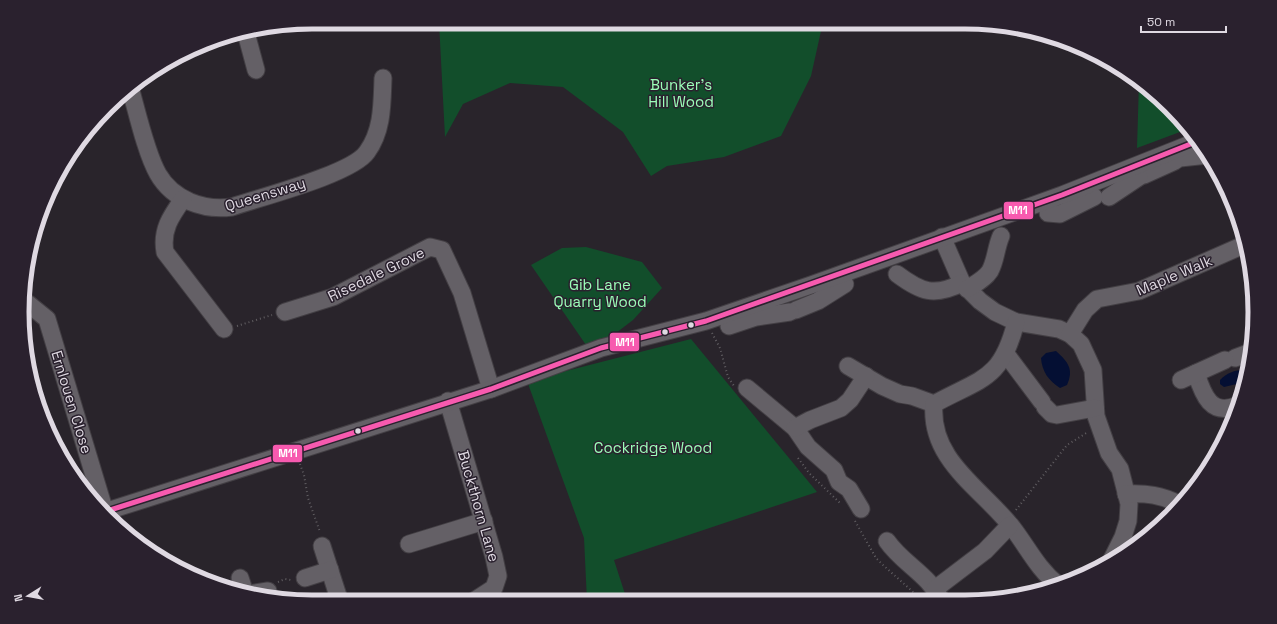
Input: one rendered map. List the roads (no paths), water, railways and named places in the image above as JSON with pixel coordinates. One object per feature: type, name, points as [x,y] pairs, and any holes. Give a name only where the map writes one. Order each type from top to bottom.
[{"type":"street","points":[[247,37],[256,70]]},
{"type":"street","name":"Queensway","points":[[132,93],[152,160],[163,182],[183,199],[202,207],[222,208],[232,207],[350,166],[367,152],[375,138],[382,115],[382,78]]},
{"type":"street","points":[[729,326],[811,286],[942,237],[1065,203],[1107,195],[1193,144]]},
{"type":"street","points":[[1048,213],[1055,215],[1065,203],[1111,176],[1149,170],[1177,160],[1201,156]]},
{"type":"street","points":[[1107,195],[1111,176]]},
{"type":"street","points":[[183,199],[166,226],[164,243],[165,252],[224,329]]},
{"type":"street","points":[[897,274],[910,284],[929,291],[948,290],[965,286],[985,277],[990,271],[997,245],[1002,236]]},
{"type":"street","points":[[942,237],[965,286],[995,312],[1016,322],[1059,329],[1070,334],[1081,344],[1093,370],[1095,408],[1109,453],[1120,469],[1129,504],[1128,521],[1123,537],[1116,551]]},
{"type":"street","name":"Maple Walk","points":[[1070,334],[1086,310],[1097,299],[1139,291],[1240,247]]},
{"type":"street","name":"Risedale Grove","points":[[285,312],[333,297],[430,248],[442,250],[462,294],[491,388]]},
{"type":"street","points":[[110,510],[491,388],[601,348],[706,321],[769,307],[793,311],[818,301],[845,284]]},
{"type":"street","points":[[811,286],[818,301]]},
{"type":"street","name":"Ernlouen Close","points":[[29,305],[47,319],[101,501]]},
{"type":"street","points":[[848,366],[900,394],[912,396],[934,404],[969,388],[993,371],[1006,354],[1016,322]]},
{"type":"street","points":[[1006,354],[1043,405],[1052,414],[1057,416],[1095,408]]},
{"type":"street","points":[[1231,407],[1225,409],[1210,403],[1202,391],[1188,377],[1245,354]]},
{"type":"street","points":[[789,423],[810,420],[841,408],[850,400],[866,376]]},
{"type":"street","points":[[747,388],[789,423],[808,447],[834,470],[839,482],[849,489],[861,509]]},
{"type":"street","name":"Buckthorn Lane","points":[[448,401],[484,521],[498,576],[494,588],[483,595]]},
{"type":"street","points":[[934,404],[935,428],[947,456],[957,471],[1008,524],[1053,581]]},
{"type":"street","points":[[1126,494],[1152,494],[1162,496],[1175,502]]},
{"type":"street","points":[[409,544],[484,521]]},
{"type":"street","points":[[887,541],[894,551],[916,569],[938,594],[985,551],[1008,524]]},
{"type":"street","points":[[322,546],[338,595]]},
{"type":"street","points":[[305,578],[330,570]]},
{"type":"street","points":[[263,591],[268,590]]},
{"type":"water","points":[[1056,351],[1067,362],[1070,370],[1067,385],[1060,388],[1047,376],[1043,368],[1041,358],[1046,353]]},
{"type":"water","points":[[1242,370],[1238,384],[1224,387],[1220,384],[1220,380],[1225,375]]},
{"type":"park label","name":"Bunker's Hill Wood","points":[[681,92]]},
{"type":"park label","name":"Gib Lane Quarry Wood","points":[[600,292]]},
{"type":"park label","name":"Cockridge Wood","points":[[653,447]]}]
